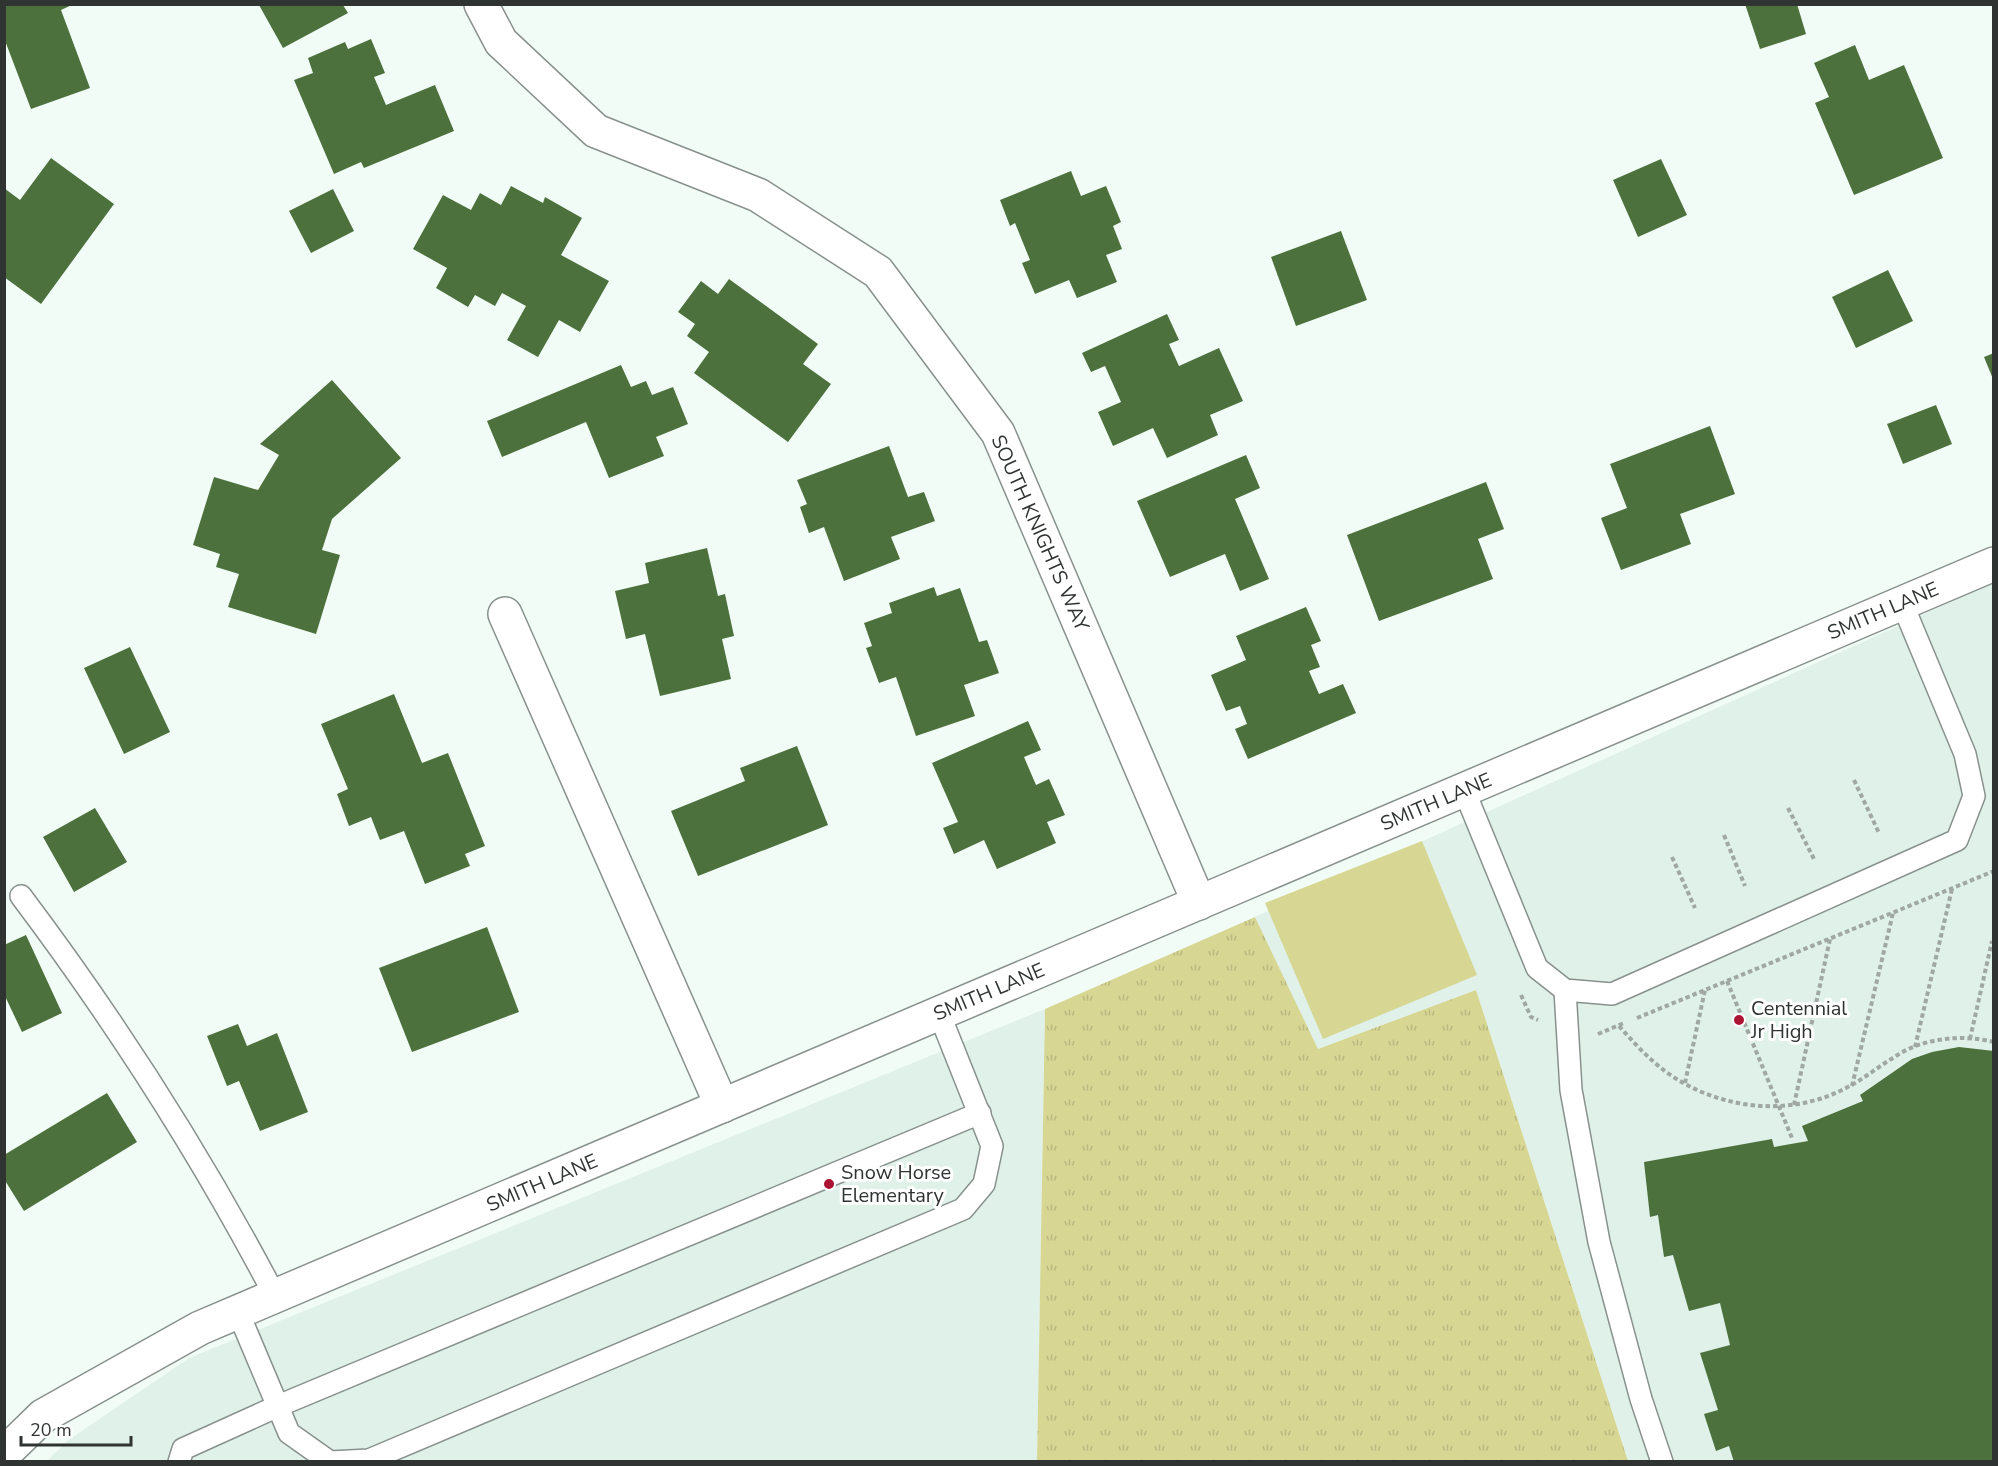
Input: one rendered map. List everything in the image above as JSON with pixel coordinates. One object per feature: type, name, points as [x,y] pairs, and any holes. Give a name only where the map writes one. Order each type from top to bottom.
[{"type":"street","name":"SOUTH KNIGHTS WAY","points":[[481,4],[501,42],[596,131],[758,195],[878,272],[998,433],[1199,903]]},
{"type":"street","name":"SMITH LANE","points":[[4,1454],[43,1416],[200,1328],[1994,564]]},
{"type":"street","points":[[505,614],[722,1106]]},
{"type":"lane","points":[[1464,790],[1537,968],[1565,990],[1612,994],[1957,840],[1974,796],[1967,765],[1902,603]]},
{"type":"lane","points":[[21,896],[86,982],[159,1091],[224,1200],[275,1296]]},
{"type":"lane","points":[[1565,990],[1571,1090],[1599,1242],[1641,1399],[1662,1461]]},
{"type":"lane","points":[[238,1312],[289,1433],[330,1461],[369,1460],[963,1209],[984,1184],[992,1146],[939,1013]]},
{"type":"lane","points":[[179,1461],[183,1449],[278,1406],[980,1113]]},
{"type":"path","points":[[1854,780],[1879,833]]},
{"type":"path","points":[[1788,808],[1814,859]]},
{"type":"path","points":[[1724,835],[1745,886]]},
{"type":"path","points":[[1672,857],[1695,908]]},
{"type":"path","points":[[1916,1047],[1952,888]]},
{"type":"path","points":[[1852,1086],[1893,912]]},
{"type":"path","points":[[1794,1105],[1830,938]]},
{"type":"path","points":[[1970,1039],[1992,941]]},
{"type":"path","points":[[1726,981],[1792,1138]]},
{"type":"path","points":[[1685,1083],[1705,990]]},
{"type":"path","points":[[1619,1026],[1645,1055],[1700,1092],[1738,1104],[1779,1107],[1813,1102],[1852,1086],[1898,1055],[1916,1047],[1959,1038],[1994,1042]]},
{"type":"shaded area","name":"Centennial Jr High","points":[[1993,583],[1993,1461],[1628,1461],[1476,990],[1318,1049],[1255,917]]},
{"type":"shaded area","name":"Snow Horse Elementary","points":[[1045,1009],[1037,1461],[46,1462],[67,1441],[189,1358]]},
{"type":"green space","points":[[1422,841],[1477,975],[1323,1039],[1265,903]]},
{"type":"green space","points":[[1255,917],[1318,1049],[1476,990],[1628,1461],[1037,1461],[1045,1009]]},
{"type":"building","points":[[4,4],[74,4],[61,10],[90,88],[31,109],[4,38]]},
{"type":"building","points":[[1745,4],[1797,4],[1806,34],[1760,49]]},
{"type":"building","points":[[259,5],[343,5],[348,13],[283,48]]},
{"type":"building","points":[[371,39],[385,73],[374,77],[386,105],[435,85],[454,131],[364,168],[361,162],[334,174],[294,80],[313,73],[308,58],[345,42],[348,49]]},
{"type":"building","points":[[1855,45],[1869,80],[1904,65],[1943,158],[1854,195],[1815,103],[1829,97],[1814,63]]},
{"type":"building","points":[[51,158],[114,204],[41,304],[4,277],[4,188],[20,200]]},
{"type":"building","points":[[1661,159],[1687,215],[1638,237],[1613,180]]},
{"type":"building","points":[[1071,171],[1081,196],[1106,186],[1121,222],[1113,226],[1122,249],[1106,255],[1117,282],[1077,298],[1069,280],[1035,294],[1022,263],[1030,260],[1015,223],[1010,226],[1000,200]]},
{"type":"building","points":[[511,186],[543,203],[545,197],[582,218],[561,255],[609,281],[580,332],[559,320],[538,357],[507,340],[526,306],[502,293],[495,306],[475,295],[468,307],[436,288],[447,268],[413,249],[443,195],[471,210],[480,193],[501,205]]},
{"type":"building","points":[[333,189],[354,231],[311,253],[289,211]]},
{"type":"building","points":[[1341,231],[1367,300],[1296,326],[1271,257]]},
{"type":"building","points":[[1888,270],[1913,321],[1856,348],[1832,297]]},
{"type":"building","points":[[729,279],[818,344],[803,364],[831,384],[788,442],[694,373],[709,352],[687,336],[695,324],[678,312],[701,281],[718,294]]},
{"type":"building","points":[[1167,314],[1179,340],[1169,344],[1179,366],[1219,348],[1243,401],[1210,415],[1218,435],[1167,458],[1153,428],[1113,446],[1098,412],[1121,402],[1105,366],[1091,372],[1082,353]]},
{"type":"building","points":[[1994,353],[1994,379],[1993,379],[1984,357]]},
{"type":"building","points":[[621,365],[631,387],[646,381],[652,395],[673,387],[688,424],[656,437],[664,456],[609,478],[586,422],[502,457],[487,421]]},
{"type":"building","points":[[332,380],[401,458],[332,519],[322,550],[340,555],[316,634],[228,607],[239,574],[216,567],[220,554],[193,545],[214,477],[258,490],[279,455],[260,444]]},
{"type":"building","points":[[1936,405],[1952,444],[1903,464],[1887,424]]},
{"type":"building","points":[[1710,426],[1735,494],[1680,514],[1691,544],[1621,570],[1601,518],[1627,508],[1610,464]]},
{"type":"building","points":[[889,446],[908,497],[924,492],[935,521],[891,537],[900,559],[844,581],[824,527],[809,533],[800,507],[807,504],[797,480]]},
{"type":"building","points":[[1246,455],[1260,488],[1235,499],[1269,579],[1240,591],[1225,554],[1170,577],[1137,501]]},
{"type":"building","points":[[1486,482],[1504,529],[1478,539],[1493,579],[1379,621],[1347,535]]},
{"type":"building","points":[[707,548],[718,596],[725,594],[734,636],[722,639],[731,679],[660,696],[645,634],[626,639],[615,591],[649,583],[645,563]]},
{"type":"building","points":[[934,587],[937,596],[960,588],[979,642],[987,640],[999,673],[964,685],[975,716],[916,736],[896,677],[879,683],[866,648],[872,646],[864,623],[892,613],[889,603]]},
{"type":"building","points":[[1306,607],[1321,641],[1311,645],[1320,667],[1309,671],[1319,694],[1343,684],[1356,713],[1248,759],[1235,729],[1247,724],[1240,706],[1226,711],[1211,675],[1246,660],[1236,636]]},
{"type":"building","points":[[130,647],[170,732],[124,754],[84,668]]},
{"type":"building","points":[[394,694],[422,763],[448,753],[485,846],[465,854],[470,866],[425,884],[404,831],[380,840],[371,817],[349,826],[337,794],[348,789],[321,724]]},
{"type":"building","points":[[1028,721],[1041,750],[1024,757],[1036,785],[1049,779],[1065,815],[1047,822],[1056,843],[997,869],[984,840],[954,854],[943,828],[958,822],[932,763]]},
{"type":"building","points":[[797,746],[828,825],[698,876],[671,811],[745,781],[740,768]]},
{"type":"building","points":[[95,808],[127,862],[74,892],[43,837]]},
{"type":"building","points":[[487,927],[519,1012],[412,1052],[379,968]]},
{"type":"building","points":[[26,935],[62,1013],[22,1032],[4,994],[4,945]]},
{"type":"building","points":[[238,1024],[247,1046],[277,1033],[308,1112],[260,1131],[239,1081],[227,1086],[207,1036]]},
{"type":"building","name":"Centennial Jr High","points":[[1959,1047],[1994,1051],[1994,1462],[1734,1462],[1729,1446],[1716,1451],[1704,1414],[1718,1410],[1700,1353],[1730,1345],[1720,1303],[1689,1311],[1673,1255],[1664,1257],[1658,1215],[1650,1217],[1644,1162],[1772,1139],[1774,1147],[1808,1141],[1802,1126],[1863,1101],[1860,1095],[1912,1059],[1932,1052]]},
{"type":"building","points":[[107,1093],[137,1142],[24,1211],[4,1179],[4,1155]]},
{"type":"place","name":"Centennial Jr High","points":[[1739,1020]]},
{"type":"place","name":"Snow Horse Elementary","points":[[829,1184]]}]
